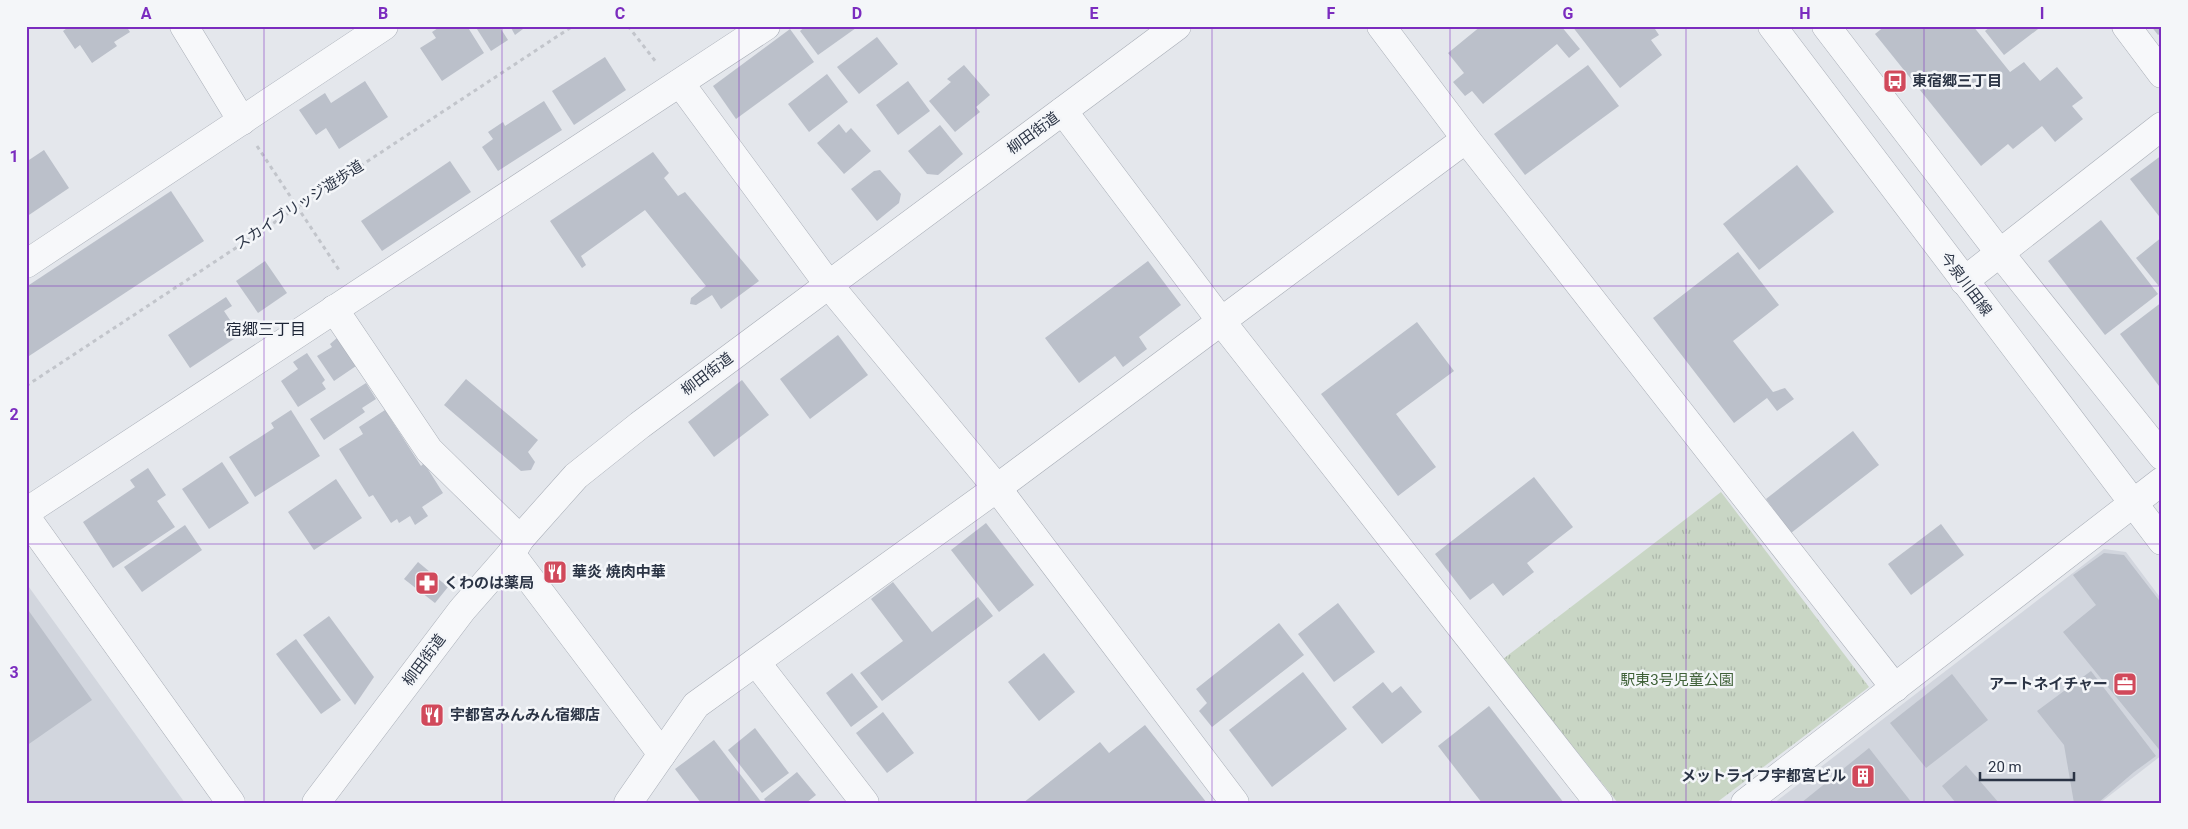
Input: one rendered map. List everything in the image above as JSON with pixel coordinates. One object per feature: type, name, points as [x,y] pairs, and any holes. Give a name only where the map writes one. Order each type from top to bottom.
[{"type":"street","points":[[184,26],[242,121]]},
{"type":"street","points":[[26,264],[384,26]]},
{"type":"street","points":[[26,512],[766,26]]},
{"type":"street","name":"柳田街道","points":[[316,803],[462,610],[576,476],[640,425],[828,284],[1177,26]]},
{"type":"street","points":[[1381,26],[1466,139],[1895,688]]},
{"type":"street","name":"今泉川田線","points":[[1772,26],[2162,541]]},
{"type":"street","points":[[1826,26],[1999,252],[2162,456]]},
{"type":"street","points":[[2126,26],[2162,74]]},
{"type":"street","points":[[678,85],[828,284],[997,488],[1235,803]]},
{"type":"street","points":[[1063,111],[1221,321],[1600,803]]},
{"type":"street","points":[[1964,280],[2162,126]]},
{"type":"street","points":[[628,803],[696,705],[997,488],[1466,139]]},
{"type":"street","points":[[345,302],[428,450],[515,546],[662,754]]},
{"type":"street","points":[[1745,803],[2162,481]]},
{"type":"street","points":[[26,517],[231,803]]},
{"type":"street","points":[[756,662],[865,803]]},
{"type":"path","name":"スカイブリッジ遊歩道","points":[[26,386],[573,26]]},
{"type":"path","points":[[628,26],[678,85]]},
{"type":"path","points":[[242,121],[296,207],[345,302]]},
{"type":"shaded area","points":[[2104,549],[2126,552],[2162,600],[2162,755],[2100,803],[1774,803]]},
{"type":"shaded area","points":[[26,583],[185,803],[26,803]]},
{"type":"green space","name":"駅東3号児童公園","points":[[1721,492],[1869,687],[1716,803],[1618,803],[1503,659]]},
{"type":"building","points":[[70,26],[126,26],[130,32],[114,42],[117,46],[92,63],[80,45],[75,49],[63,31]]},
{"type":"building","points":[[441,26],[467,26],[484,53],[442,81],[420,48],[436,38],[432,32]]},
{"type":"building","points":[[475,26],[499,26],[508,40],[491,51]]},
{"type":"building","points":[[510,26],[527,26],[515,35]]},
{"type":"building","points":[[806,26],[855,26],[856,28],[818,55],[800,31]]},
{"type":"building","points":[[1481,26],[1561,26],[1580,49],[1569,58],[1557,44],[1483,104],[1472,91],[1465,96],[1453,82],[1464,73],[1448,53]]},
{"type":"building","points":[[1572,26],[1653,26],[1659,35],[1651,40],[1662,55],[1620,88]]},
{"type":"building","points":[[1885,26],[1973,26],[2010,72],[2024,62],[2040,81],[2057,67],[2083,98],[2072,106],[2083,119],[2055,142],[2042,126],[2013,149],[2008,144],[1981,166],[1875,34]]},
{"type":"building","points":[[1991,26],[2042,26],[2004,55],[1985,31]]},
{"type":"building","points":[[2151,26],[2162,26],[2162,32],[2158,35]]},
{"type":"building","points":[[790,29],[814,62],[736,119],[713,86]]},
{"type":"building","points":[[877,37],[898,64],[859,94],[837,67]]},
{"type":"building","points":[[605,57],[626,90],[574,125],[552,91]]},
{"type":"building","points":[[964,65],[990,95],[976,107],[980,112],[955,132],[929,101],[951,82],[947,79]]},
{"type":"building","points":[[1588,65],[1619,106],[1525,175],[1494,134]]},
{"type":"building","points":[[827,74],[848,102],[809,132],[788,104]]},
{"type":"building","points":[[365,81],[388,117],[339,149],[326,128],[316,135],[299,110],[325,93],[331,103]]},
{"type":"building","points":[[908,81],[930,111],[898,135],[876,105]]},
{"type":"building","points":[[544,101],[562,130],[498,171],[482,147],[493,139],[488,132],[503,122],[505,126]]},
{"type":"building","points":[[839,124],[846,133],[851,128],[871,151],[844,174],[817,143]]},
{"type":"building","points":[[940,125],[963,154],[938,175],[927,174],[908,151]]},
{"type":"building","points":[[44,150],[69,188],[26,217],[26,162]]},
{"type":"building","points":[[653,152],[669,173],[664,178],[678,196],[685,192],[759,281],[721,309],[712,295],[696,305],[690,304],[691,298],[706,286],[645,210],[581,256],[586,265],[582,268],[550,221]]},
{"type":"building","points":[[2162,155],[2162,220],[2130,179]]},
{"type":"building","points":[[450,161],[471,192],[382,251],[361,221]]},
{"type":"building","points":[[1797,165],[1834,212],[1759,270],[1723,224]]},
{"type":"building","points":[[880,170],[901,194],[899,203],[877,221],[851,189],[874,171]]},
{"type":"building","points":[[171,191],[204,241],[26,358],[26,287]]},
{"type":"building","points":[[2101,220],[2158,294],[2105,335],[2048,261]]},
{"type":"building","points":[[2162,237],[2162,290],[2136,258]]},
{"type":"building","points":[[1738,252],[1779,305],[1733,341],[1773,392],[1785,388],[1794,399],[1777,411],[1767,398],[1734,423],[1653,318]]},
{"type":"building","points":[[265,261],[287,293],[258,313],[236,281]]},
{"type":"building","points":[[1148,261],[1181,305],[1139,337],[1147,349],[1123,367],[1115,356],[1079,383],[1045,338]]},
{"type":"building","points":[[226,297],[232,306],[224,311],[240,335],[190,368],[168,335]]},
{"type":"building","points":[[2162,302],[2162,390],[2120,334]]},
{"type":"building","points":[[1417,322],[1454,371],[1396,414],[1436,467],[1398,496],[1321,394]]},
{"type":"building","points":[[838,335],[868,375],[810,419],[780,379]]},
{"type":"building","points":[[337,338],[356,366],[334,381],[317,356],[332,347],[330,344]]},
{"type":"building","points":[[307,353],[325,380],[322,383],[326,389],[298,407],[281,381],[298,369],[293,362]]},
{"type":"building","points":[[466,379],[538,440],[528,452],[535,462],[531,470],[521,471],[444,405]]},
{"type":"building","points":[[742,380],[769,415],[714,457],[688,422]]},
{"type":"building","points":[[366,383],[376,399],[362,408],[365,412],[324,440],[310,419]]},
{"type":"building","points":[[291,410],[320,456],[255,497],[229,457],[274,428],[271,423]]},
{"type":"building","points":[[385,410],[421,466],[424,463],[443,493],[422,507],[428,516],[415,525],[410,516],[399,523],[397,519],[391,523],[373,495],[369,497],[339,449],[363,434],[359,427]]},
{"type":"building","points":[[1853,431],[1879,465],[1791,533],[1766,499]]},
{"type":"building","points":[[222,462],[249,503],[209,529],[182,489]]},
{"type":"building","points":[[148,468],[166,495],[157,501],[175,527],[113,568],[83,522],[135,487],[130,480]]},
{"type":"building","points":[[1534,477],[1573,527],[1527,563],[1534,572],[1503,596],[1493,583],[1470,600],[1435,554]]},
{"type":"building","points":[[336,479],[362,518],[314,550],[288,512]]},
{"type":"building","points":[[986,523],[1034,585],[999,612],[951,550]]},
{"type":"building","points":[[1941,524],[1964,555],[1911,595],[1888,564]]},
{"type":"building","points":[[185,525],[202,550],[142,592],[124,567]]},
{"type":"building","points":[[2104,553],[2124,555],[2162,604],[2162,753],[2063,632],[2096,605],[2073,575]]},
{"type":"building","points":[[418,562],[448,587],[435,603],[404,579]]},
{"type":"building","points":[[893,582],[932,632],[978,597],[993,616],[882,701],[860,673],[903,641],[871,599]]},
{"type":"building","points":[[1338,603],[1375,652],[1334,682],[1298,634]]},
{"type":"building","points":[[26,607],[92,700],[26,746]]},
{"type":"building","points":[[329,616],[374,677],[355,705],[303,635]]},
{"type":"building","points":[[1279,623],[1304,655],[1212,727],[1199,711],[1207,703],[1196,689]]},
{"type":"building","points":[[296,639],[341,700],[321,714],[276,654]]},
{"type":"building","points":[[1044,653],[1075,692],[1039,721],[1008,682]]},
{"type":"building","points":[[2091,671],[2156,756],[2098,803],[2074,803],[2064,745],[2037,711]]},
{"type":"building","points":[[1303,672],[1347,729],[1272,787],[1229,730]]},
{"type":"building","points":[[852,673],[878,707],[851,727],[826,693]]},
{"type":"building","points":[[1952,674],[1988,720],[1926,768],[1890,723]]},
{"type":"building","points":[[1383,682],[1392,693],[1401,686],[1422,712],[1382,744],[1352,707]]},
{"type":"building","points":[[1489,706],[1564,803],[1482,803],[1438,746]]},
{"type":"building","points":[[883,712],[914,753],[887,773],[856,733]]},
{"type":"building","points":[[1145,725],[1207,803],[1023,803],[1100,742],[1109,753]]},
{"type":"building","points":[[755,728],[789,773],[762,793],[728,750]]},
{"type":"building","points":[[714,740],[762,803],[701,803],[675,769]]},
{"type":"building","name":"メットライフ宇都宮ビル","points":[[1869,748],[1912,803],[1801,803]]},
{"type":"building","points":[[1966,765],[1999,803],[1956,803],[1942,786]]},
{"type":"building","points":[[797,772],[816,795],[806,803],[767,803],[764,799]]},
{"type":"place","name":"東宿郷三丁目","points":[[1895,81]]},
{"type":"place","name":"華炎 焼肉中華","points":[[555,572]]},
{"type":"place","name":"くわのは薬局","points":[[427,583]]},
{"type":"place","name":"アートネイチャー","points":[[2125,684]]},
{"type":"place","name":"宇都宮みんみん宿郷店","points":[[432,715]]},
{"type":"place","name":"メットライフ宇都宮ビル","points":[[1863,776]]},
{"type":"district","name":"宿郷三丁目","points":[[266,329]]}]
